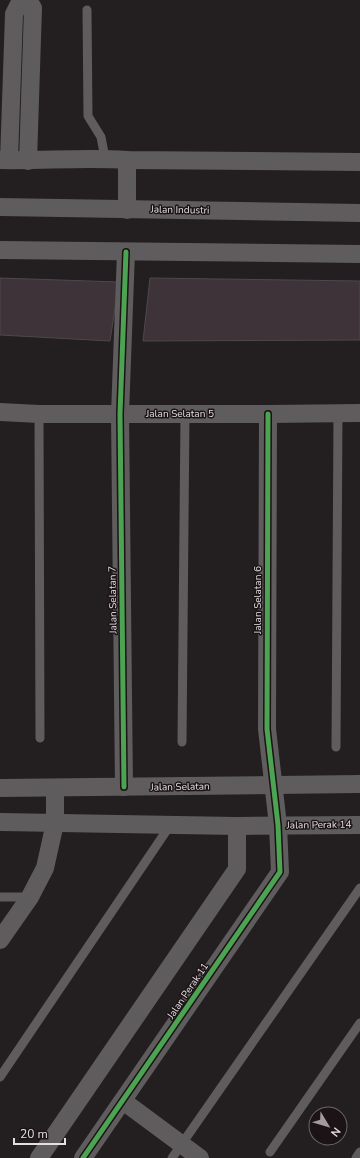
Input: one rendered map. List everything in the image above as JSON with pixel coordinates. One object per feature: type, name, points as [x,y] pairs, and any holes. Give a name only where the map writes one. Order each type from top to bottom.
[{"type":"street","points":[[22,0],[14,14],[5,160],[28,161],[105,158],[127,160],[360,162]]},
{"type":"street","points":[[28,0],[33,8],[28,161]]},
{"type":"street","points":[[127,160],[128,210]]},
{"type":"street","name":"Jalan Industri","points":[[0,207],[360,213]]},
{"type":"street","points":[[0,250],[360,254]]},
{"type":"street","name":"Jalan Selatan 7","points":[[124,787],[120,414],[126,252]]},
{"type":"street","name":"Jalan Selatan 5","points":[[0,412],[39,414],[360,413]]},
{"type":"street","name":"Jalan Selatan 6","points":[[268,414],[267,729],[278,825]]},
{"type":"street","name":"Jalan Selatan","points":[[0,788],[360,784]]},
{"type":"street","points":[[0,940],[30,897],[45,868],[55,823],[55,788]]},
{"type":"street","name":"Jalan Perak 14","points":[[0,822],[237,826],[360,824]]},
{"type":"street","name":"Jalan Perak 11","points":[[83,1158],[280,872],[278,825]]},
{"type":"street","points":[[39,1158],[237,869],[237,826]]},
{"type":"street","points":[[123,1101],[177,1152],[200,1158]]},
{"type":"lane","points":[[87,10],[88,116],[101,137],[105,158]]},
{"type":"lane","points":[[39,414],[40,738]]},
{"type":"lane","points":[[182,742],[185,414]]},
{"type":"lane","points":[[336,747],[338,414]]},
{"type":"lane","points":[[0,1077],[171,824]]},
{"type":"lane","points":[[177,1152],[360,888]]},
{"type":"lane","points":[[0,896],[30,897]]},
{"type":"lane","points":[[270,1152],[360,1023]]},
{"type":"lane","points":[[356,1158],[360,1152]]},
{"type":"building","points":[[0,278],[119,282],[110,341],[0,335]]},
{"type":"building","points":[[150,278],[360,281],[360,340],[143,341]]},
{"type":"cycle path","points":[[124,787],[120,414],[126,252]]},
{"type":"cycle path","points":[[83,1158],[280,872],[278,825],[267,729],[268,414]]}]
